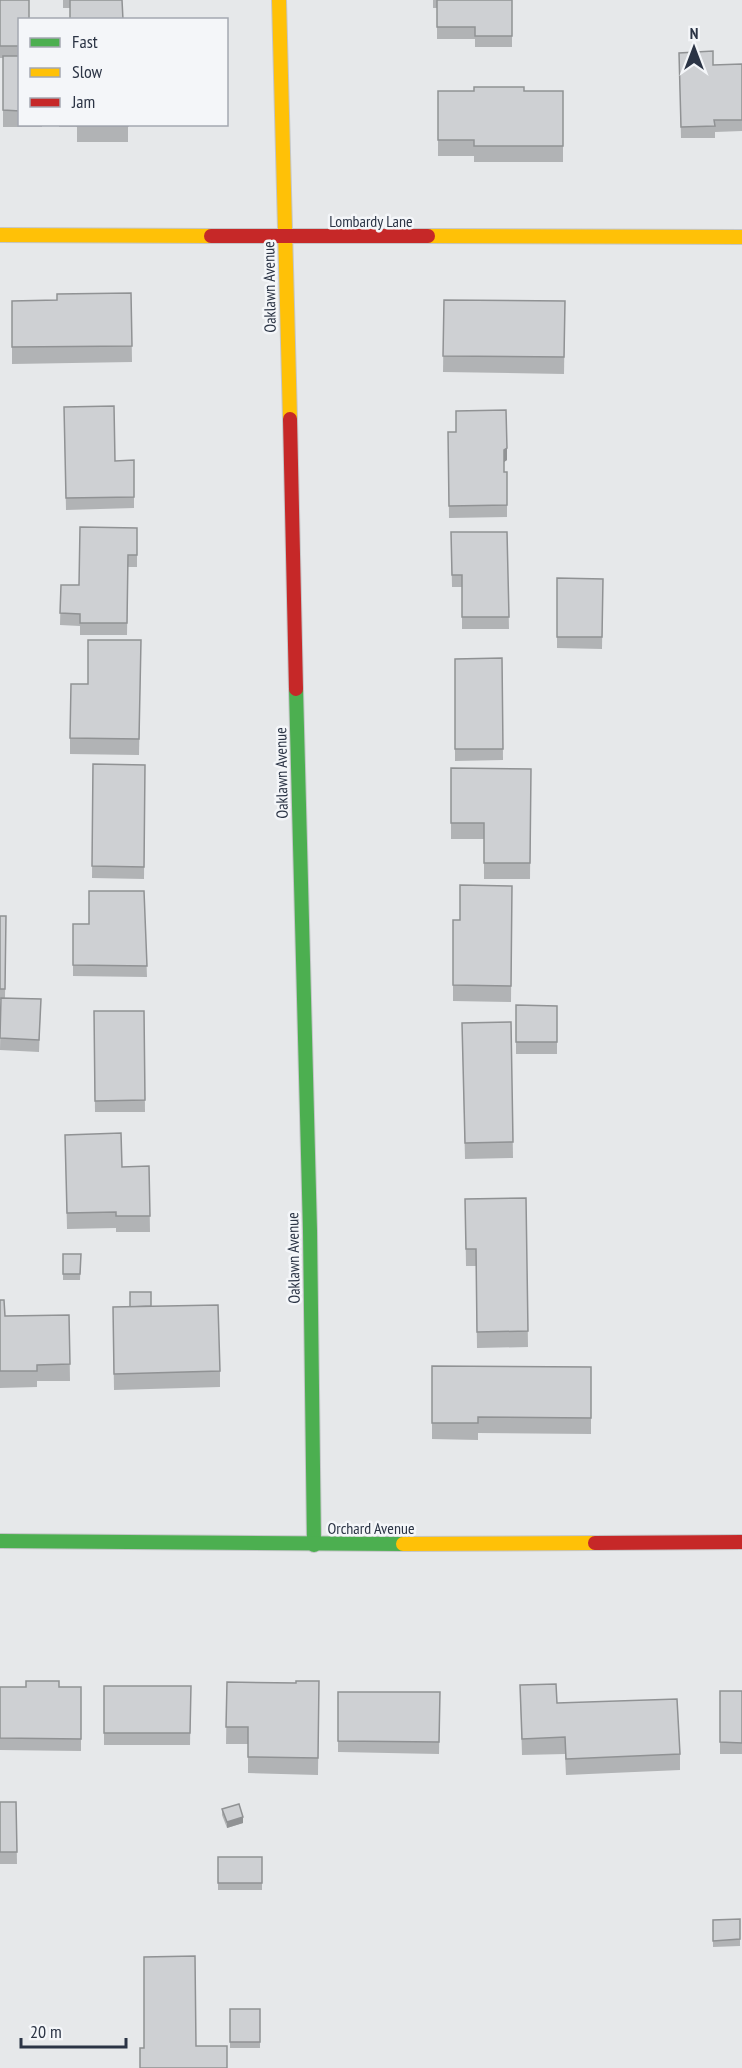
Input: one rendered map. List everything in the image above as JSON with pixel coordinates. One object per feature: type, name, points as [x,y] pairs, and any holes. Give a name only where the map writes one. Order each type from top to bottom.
[{"type":"street","name":"Oaklawn Avenue","points":[[279,0],[310,1231],[314,1545]]},
{"type":"street","name":"Lombardy Lane","points":[[0,235],[742,237]]},
{"type":"street","name":"Orchard Avenue","points":[[0,1541],[314,1545],[742,1542]]},
{"type":"building","points":[[0,0],[29,0],[29,18],[18,18],[18,46],[0,46]]},
{"type":"building","points":[[70,0],[122,0],[123,18],[70,18]]},
{"type":"building","points":[[437,0],[512,0],[512,36],[475,36],[475,27],[437,27]]},
{"type":"building","points":[[713,51],[713,65],[742,64],[742,120],[714,120],[715,126],[681,127],[679,53]]},
{"type":"building","points":[[3,56],[18,56],[18,111],[3,110]]},
{"type":"building","points":[[474,87],[524,87],[524,91],[563,91],[563,146],[474,146],[474,140],[438,140],[438,91],[474,91]]},
{"type":"building","points":[[131,293],[132,346],[12,347],[12,301],[57,300],[57,294]]},
{"type":"building","points":[[444,300],[565,301],[564,357],[443,356]]},
{"type":"building","points":[[114,406],[115,461],[134,460],[134,497],[66,498],[64,407]]},
{"type":"building","points":[[506,410],[507,448],[504,450],[504,472],[507,472],[507,505],[449,506],[448,432],[456,432],[456,411]]},
{"type":"building","points":[[80,527],[137,528],[137,555],[128,555],[127,623],[80,623],[80,614],[60,613],[61,585],[79,585]]},
{"type":"building","points":[[451,532],[507,532],[509,617],[462,617],[462,575],[452,575]]},
{"type":"building","points":[[557,578],[603,579],[602,637],[557,637]]},
{"type":"building","points":[[88,640],[141,640],[139,739],[70,738],[71,684],[88,684]]},
{"type":"building","points":[[502,658],[503,749],[455,749],[455,659]]},
{"type":"building","points":[[93,764],[145,765],[144,867],[92,866]]},
{"type":"building","points":[[451,768],[531,769],[530,863],[484,863],[484,823],[451,823]]},
{"type":"building","points":[[460,885],[512,886],[511,986],[453,985],[453,920],[460,920]]},
{"type":"building","points":[[89,891],[144,891],[147,966],[73,965],[73,924],[89,924]]},
{"type":"building","points":[[0,916],[6,916],[5,989],[0,989]]},
{"type":"building","points":[[1,998],[41,999],[39,1040],[0,1038]]},
{"type":"building","points":[[516,1005],[557,1006],[557,1042],[516,1042]]},
{"type":"building","points":[[94,1011],[144,1011],[145,1100],[95,1101]]},
{"type":"building","points":[[511,1022],[513,1142],[465,1143],[462,1023]]},
{"type":"building","points":[[121,1133],[122,1167],[149,1166],[150,1216],[116,1216],[116,1212],[67,1213],[65,1135]]},
{"type":"building","points":[[526,1198],[528,1331],[477,1332],[476,1249],[466,1249],[465,1199]]},
{"type":"building","points":[[63,1254],[81,1254],[80,1274],[63,1274]]},
{"type":"building","points":[[130,1292],[151,1292],[151,1306],[130,1307]]},
{"type":"building","points":[[0,1300],[4,1300],[5,1316],[69,1315],[70,1364],[37,1365],[37,1371],[0,1371]]},
{"type":"building","points":[[218,1305],[220,1371],[114,1374],[113,1307]]},
{"type":"building","points":[[432,1366],[591,1367],[591,1418],[478,1417],[478,1423],[432,1423]]},
{"type":"building","points":[[26,1681],[59,1681],[59,1687],[81,1687],[81,1739],[0,1738],[0,1687],[26,1687]]},
{"type":"building","points":[[296,1681],[319,1681],[318,1758],[248,1757],[248,1727],[226,1727],[227,1682],[296,1683]]},
{"type":"building","points":[[556,1684],[557,1703],[677,1699],[680,1754],[566,1759],[565,1737],[522,1739],[520,1685]]},
{"type":"building","points":[[104,1686],[191,1686],[190,1733],[104,1733]]},
{"type":"building","points":[[720,1691],[742,1691],[742,1743],[720,1742]]},
{"type":"building","points":[[338,1692],[440,1692],[439,1742],[338,1741]]},
{"type":"building","points":[[0,1802],[16,1802],[17,1852],[0,1852]]},
{"type":"building","points":[[239,1804],[243,1817],[227,1822],[222,1809]]},
{"type":"building","points":[[218,1857],[262,1857],[262,1883],[218,1883]]},
{"type":"building","points":[[740,1919],[740,1939],[713,1941],[713,1920]]},
{"type":"building","points":[[195,1956],[196,2046],[227,2046],[227,2068],[140,2068],[140,2048],[144,2048],[144,1957]]},
{"type":"building","points":[[230,2009],[260,2009],[260,2042],[230,2042]]},
{"type":"traffic: fast","points":[[296,689],[310,1231],[314,1545]]},
{"type":"traffic: fast","points":[[0,1541],[403,1544]]},
{"type":"traffic: slow","points":[[279,0],[290,419]]},
{"type":"traffic: slow","points":[[0,235],[211,236]]},
{"type":"traffic: slow","points":[[428,236],[742,237]]},
{"type":"traffic: slow","points":[[403,1544],[595,1543]]},
{"type":"traffic: jam","points":[[211,236],[428,236]]},
{"type":"traffic: jam","points":[[290,419],[296,689]]},
{"type":"traffic: jam","points":[[595,1543],[742,1542]]}]
